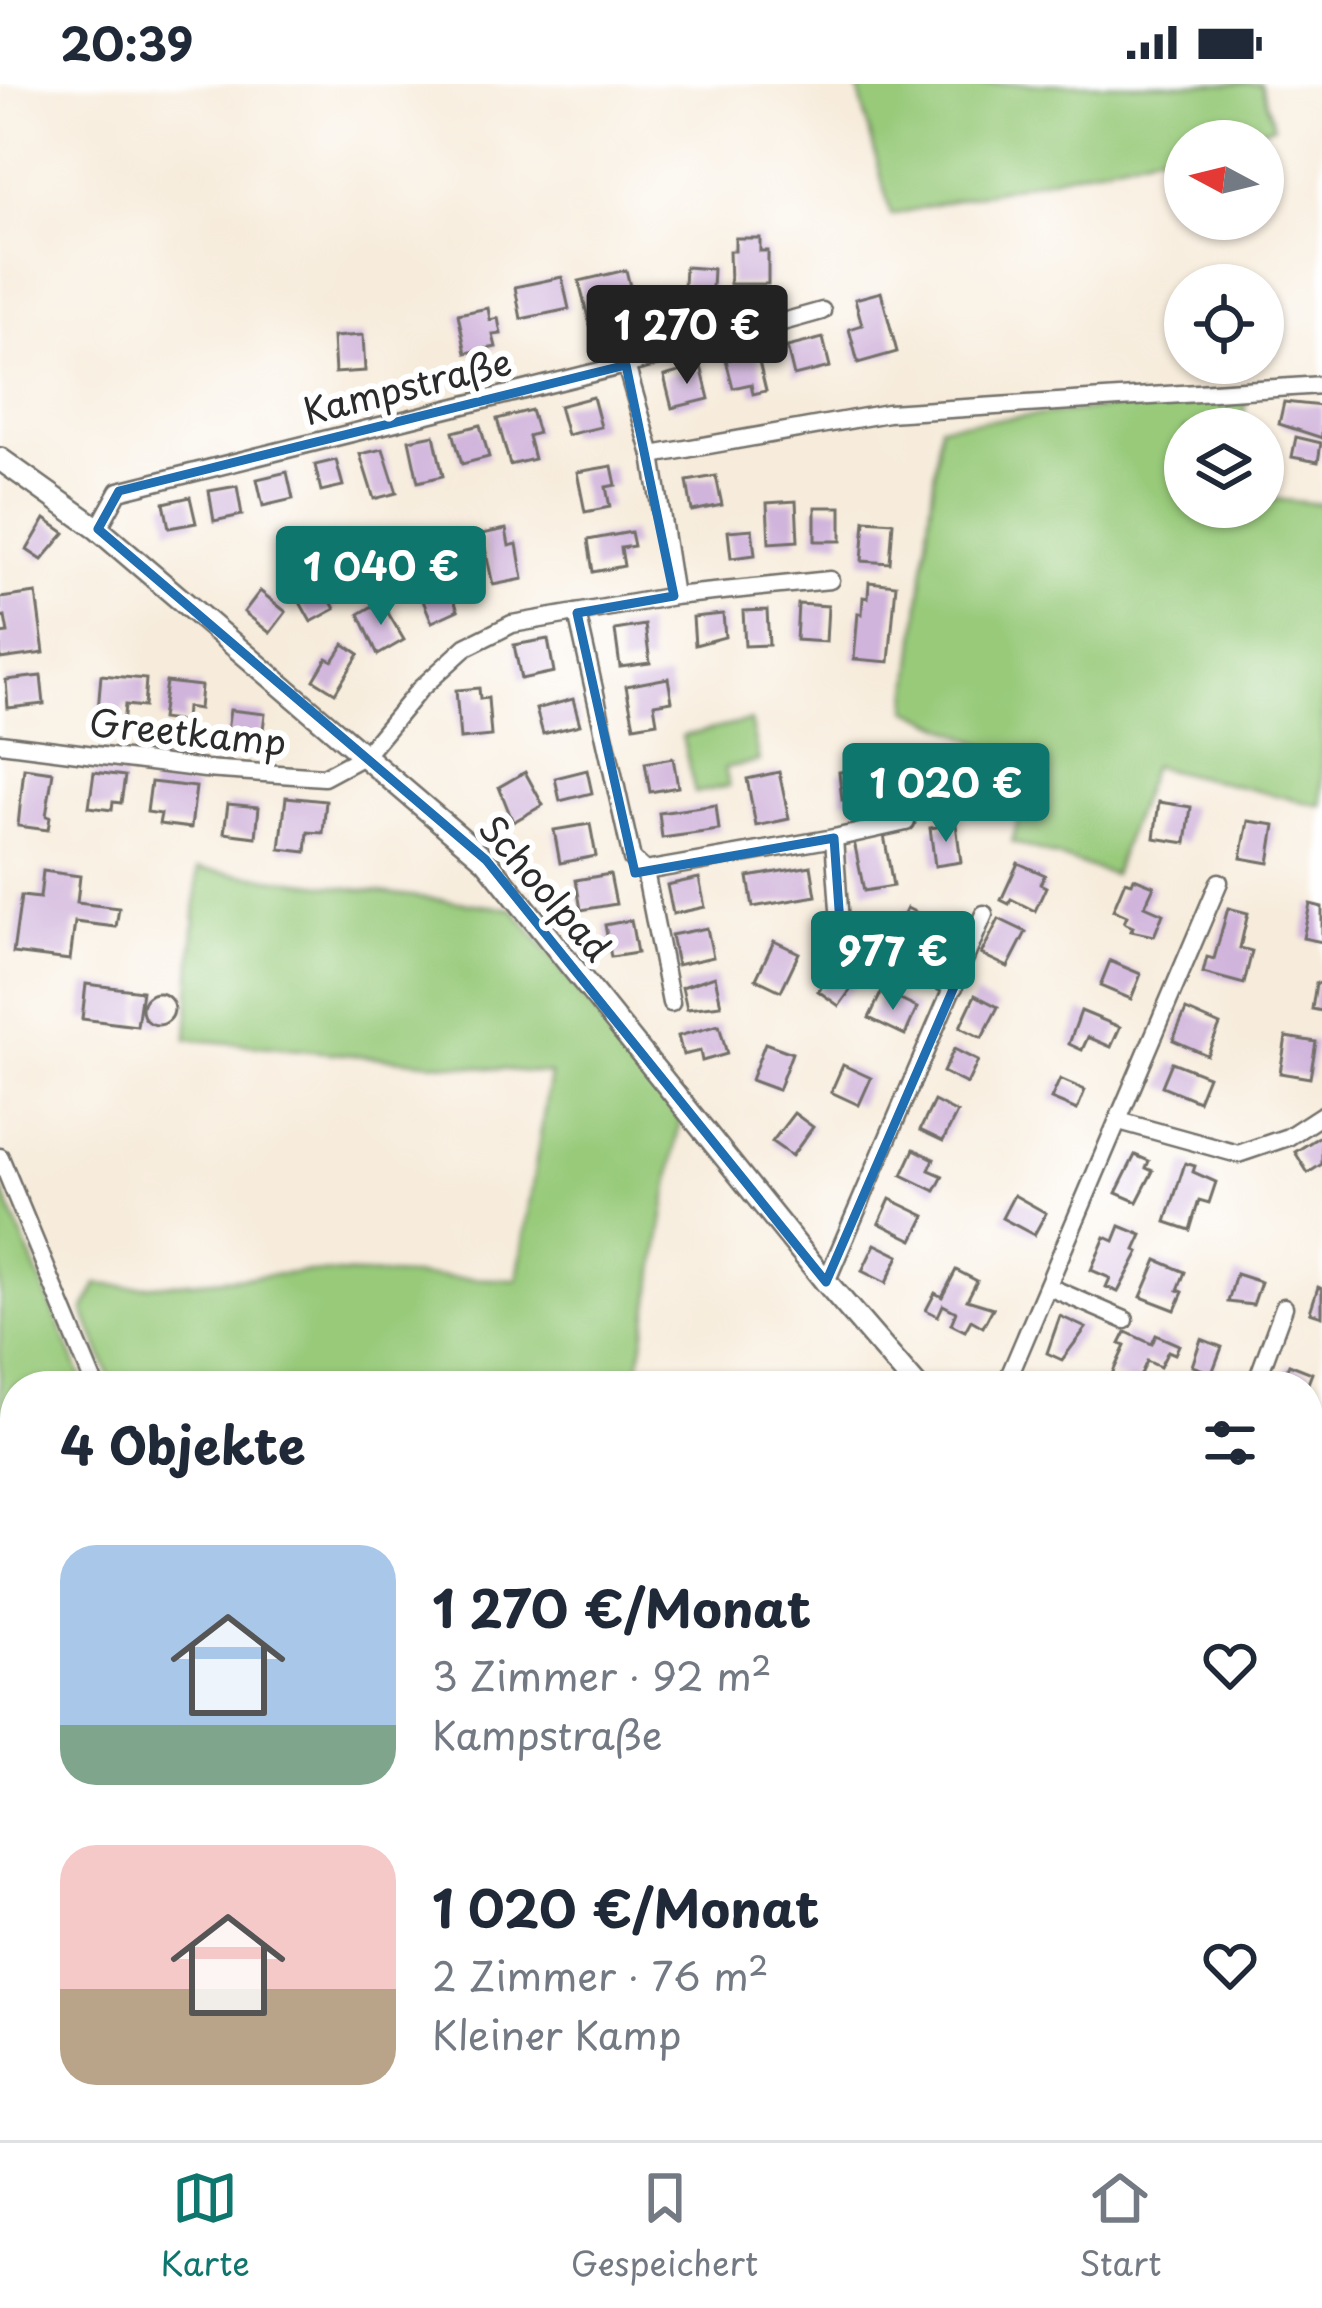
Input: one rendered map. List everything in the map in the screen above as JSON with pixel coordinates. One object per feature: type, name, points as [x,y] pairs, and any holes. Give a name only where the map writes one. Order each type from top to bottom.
[{"type":"street","name":"Kampstraße","points":[[98,529],[119,491],[822,310]]},
{"type":"street","points":[[626,364],[652,455],[674,596]]},
{"type":"street","points":[[652,455],[888,412],[1322,385]]},
{"type":"street","name":"Schoolpad","points":[[0,459],[98,529],[486,860],[903,1371]]},
{"type":"street","points":[[364,754],[418,690],[466,647],[512,624],[674,596],[830,580]]},
{"type":"street","points":[[577,613],[670,1003]]},
{"type":"street","name":"Greetkamp","points":[[0,743],[205,769],[324,776],[364,754]]},
{"type":"street","points":[[638,865],[834,838],[906,822]]},
{"type":"street","points":[[834,838],[842,938],[954,987]]},
{"type":"street","points":[[1012,1371],[1219,881]]},
{"type":"street","points":[[826,1282],[984,914]]},
{"type":"street","points":[[1119,1121],[1238,1154],[1288,1137],[1322,1115]]},
{"type":"street","points":[[0,1157],[89,1371]]},
{"type":"street","points":[[1049,1287],[1125,1319]]},
{"type":"street","points":[[1261,1371],[1284,1307]]},
{"type":"highlighted area","points":[[626,365],[674,596],[577,613],[635,873],[834,838],[841,938],[954,987],[826,1282],[486,860],[98,529],[119,491]]},
{"type":"green space","points":[[857,84],[1261,84],[1272,120],[1164,120],[1164,152],[891,215]]},
{"type":"green space","points":[[1247,394],[1245,408],[1164,408],[1164,528],[1284,528],[1284,500],[1322,504],[1322,806],[1152,766],[1113,875],[1012,842],[1033,769],[908,709],[940,425]]},
{"type":"green space","points":[[750,721],[759,761],[725,768],[729,786],[695,793],[682,736]]},
{"type":"green space","points":[[198,869],[513,909],[680,1119],[638,1371],[107,1371],[84,1311],[97,1284],[132,1287],[306,1272],[517,1280],[550,1074],[187,1039]]},
{"type":"green space","points":[[0,1184],[79,1371],[0,1371]]},
{"type":"building","points":[[735,238],[760,238],[760,251],[768,251],[768,284],[730,284],[729,251],[735,251]]},
{"type":"building","points":[[685,267],[713,269],[711,307],[683,305]]},
{"type":"building","points":[[626,270],[637,315],[590,326],[579,281]]},
{"type":"building","points":[[562,277],[569,309],[521,319],[515,287]]},
{"type":"building","points":[[881,292],[897,352],[858,363],[849,329],[862,325],[855,299]]},
{"type":"building","points":[[488,308],[490,320],[498,318],[501,334],[493,335],[496,347],[466,353],[458,314]]},
{"type":"building","points":[[363,335],[365,371],[335,373],[333,337]]},
{"type":"building","points":[[823,338],[830,367],[794,376],[787,347]]},
{"type":"building","points":[[757,353],[766,391],[753,394],[751,384],[733,388],[726,360]]},
{"type":"building","points":[[701,366],[709,399],[672,408],[664,376]]},
{"type":"building","points":[[593,397],[601,427],[567,435],[559,406]]},
{"type":"building","points":[[1284,402],[1322,406],[1322,438],[1284,426]]},
{"type":"building","points":[[531,410],[538,433],[528,436],[534,459],[510,465],[497,419]]},
{"type":"building","points":[[480,425],[489,457],[462,464],[453,432]]},
{"type":"building","points":[[434,435],[443,476],[418,482],[409,440]]},
{"type":"building","points":[[1296,437],[1321,443],[1318,462],[1292,457]]},
{"type":"building","points":[[383,449],[397,493],[374,499],[360,454]]},
{"type":"building","points":[[336,460],[343,486],[321,491],[315,465]]},
{"type":"building","points":[[612,466],[616,485],[606,487],[610,507],[585,512],[577,472]]},
{"type":"building","points":[[287,472],[293,499],[263,506],[257,479]]},
{"type":"building","points":[[716,476],[722,505],[692,511],[687,481]]},
{"type":"building","points":[[237,486],[242,515],[214,521],[209,491]]},
{"type":"building","points":[[190,497],[196,523],[169,528],[164,503]]},
{"type":"building","points":[[796,501],[798,541],[769,543],[767,503]]},
{"type":"building","points":[[815,507],[841,507],[841,541],[815,541]]},
{"type":"building","points":[[45,519],[65,533],[42,560],[27,550]]},
{"type":"building","points":[[865,520],[893,522],[890,563],[862,561]]},
{"type":"building","points":[[506,529],[509,546],[517,544],[523,579],[493,585],[482,534]]},
{"type":"building","points":[[752,529],[755,555],[731,558],[728,531]]},
{"type":"building","points":[[631,532],[634,546],[621,548],[624,566],[593,572],[588,540]]},
{"type":"building","points":[[425,563],[431,579],[443,574],[458,610],[432,622],[410,570]]},
{"type":"building","points":[[320,581],[335,609],[311,622],[296,595]]},
{"type":"building","points":[[869,582],[896,585],[889,662],[854,659],[858,613],[862,614],[863,597],[868,598]]},
{"type":"building","points":[[260,591],[286,612],[270,633],[244,612]]},
{"type":"building","points":[[36,593],[44,653],[0,659],[0,634],[8,633],[5,617],[0,618],[0,598]]},
{"type":"building","points":[[381,601],[404,640],[378,655],[359,614]]},
{"type":"building","points":[[798,604],[828,606],[826,642],[796,640]]},
{"type":"building","points":[[767,610],[769,645],[745,646],[743,611]]},
{"type":"building","points":[[723,614],[725,637],[695,645],[693,617]]},
{"type":"building","points":[[645,625],[650,663],[620,667],[615,630]]},
{"type":"building","points":[[548,639],[554,672],[521,679],[514,645]]},
{"type":"building","points":[[344,644],[359,654],[335,693],[314,680],[327,658],[333,661]]},
{"type":"building","points":[[101,675],[146,679],[144,707],[125,705],[123,725],[97,723]]},
{"type":"building","points":[[41,676],[44,704],[8,708],[6,680]]},
{"type":"building","points":[[668,678],[672,701],[654,704],[657,722],[634,726],[626,686]]},
{"type":"building","points":[[166,682],[201,686],[199,709],[186,707],[185,722],[161,719]]},
{"type":"building","points":[[479,688],[480,699],[488,698],[491,736],[460,739],[456,690]]},
{"type":"building","points":[[573,699],[580,725],[543,734],[536,709]]},
{"type":"building","points":[[230,710],[265,714],[261,744],[226,739]]},
{"type":"building","points":[[942,756],[948,791],[911,797],[905,762]]},
{"type":"building","points":[[673,758],[678,787],[650,792],[645,763]]},
{"type":"building","points":[[878,762],[883,801],[853,805],[852,798],[842,800],[839,772]]},
{"type":"building","points":[[24,768],[53,772],[48,830],[18,826]]},
{"type":"building","points":[[587,770],[592,793],[560,801],[555,778]]},
{"type":"building","points":[[94,772],[125,776],[121,803],[113,802],[112,810],[89,807]]},
{"type":"building","points":[[525,772],[543,805],[513,822],[499,787]]},
{"type":"building","points":[[779,772],[789,819],[756,826],[747,779]]},
{"type":"building","points":[[151,782],[196,787],[191,828],[159,824],[161,814],[147,812]]},
{"type":"building","points":[[286,797],[326,801],[323,833],[308,832],[306,852],[280,849]]},
{"type":"building","points":[[1159,802],[1191,807],[1186,843],[1154,838]]},
{"type":"building","points":[[228,804],[259,807],[256,837],[224,833]]},
{"type":"building","points":[[716,805],[719,830],[662,838],[659,813]]},
{"type":"building","points":[[1248,821],[1275,825],[1269,863],[1241,858]]},
{"type":"building","points":[[590,824],[596,856],[560,863],[554,830]]},
{"type":"building","points":[[956,824],[961,862],[935,866],[930,828]]},
{"type":"building","points":[[884,835],[893,886],[864,891],[854,841]]},
{"type":"building","points":[[1018,863],[1045,875],[1040,884],[1046,887],[1035,911],[1011,899],[1009,904],[1001,900]]},
{"type":"building","points":[[811,866],[816,896],[753,907],[748,877]]},
{"type":"building","points":[[43,871],[80,876],[77,903],[119,908],[116,927],[75,922],[70,960],[13,953],[21,896],[40,898]]},
{"type":"building","points":[[610,874],[616,904],[581,910],[576,880]]},
{"type":"building","points":[[699,878],[705,907],[673,914],[667,885]]},
{"type":"building","points":[[1134,878],[1154,886],[1145,906],[1163,914],[1154,936],[1131,931],[1133,927],[1124,923],[1127,916],[1113,910],[1125,881],[1132,883]]},
{"type":"building","points":[[1310,904],[1322,907],[1322,942],[1303,938]]},
{"type":"building","points":[[907,908],[931,920],[914,955],[890,943]]},
{"type":"building","points":[[1228,908],[1248,913],[1240,948],[1252,951],[1244,984],[1203,973],[1207,957],[1214,959]]},
{"type":"building","points":[[999,919],[1026,932],[1008,967],[981,954]]},
{"type":"building","points":[[631,920],[637,953],[611,957],[605,925]]},
{"type":"building","points":[[707,928],[713,957],[677,965],[671,935]]},
{"type":"building","points":[[774,941],[799,953],[781,991],[756,979]]},
{"type":"building","points":[[1110,961],[1141,974],[1131,999],[1100,986]]},
{"type":"building","points":[[836,967],[856,982],[839,1006],[818,991]]},
{"type":"building","points":[[715,976],[721,1005],[687,1009],[682,987]]},
{"type":"building","points":[[1316,983],[1322,984],[1322,1011],[1312,1009]]},
{"type":"building","points":[[86,984],[142,991],[137,1026],[82,1019]]},
{"type":"building","points":[[882,991],[917,1008],[905,1035],[869,1018]]},
{"type":"building","points":[[158,993],[170,997],[174,1009],[170,1021],[158,1025],[146,1021],[142,1009],[146,997]]},
{"type":"building","points":[[975,995],[998,1007],[982,1038],[960,1027]]},
{"type":"building","points":[[1186,1010],[1220,1025],[1207,1055],[1173,1040]]},
{"type":"building","points":[[1081,1011],[1120,1027],[1111,1047],[1088,1037],[1082,1050],[1069,1044]]},
{"type":"building","points":[[719,1025],[727,1054],[702,1061],[700,1051],[683,1055],[678,1036]]},
{"type":"building","points":[[1286,1037],[1316,1042],[1310,1078],[1280,1073]]},
{"type":"building","points":[[765,1043],[792,1053],[778,1090],[751,1080]]},
{"type":"building","points":[[954,1049],[978,1061],[967,1084],[943,1072]]},
{"type":"building","points":[[1172,1062],[1208,1076],[1198,1101],[1162,1086]]},
{"type":"building","points":[[843,1065],[871,1078],[859,1105],[831,1092]]},
{"type":"building","points":[[1060,1079],[1085,1090],[1077,1110],[1051,1099]]},
{"type":"building","points":[[934,1101],[957,1113],[943,1141],[920,1130]]},
{"type":"building","points":[[794,1113],[813,1127],[792,1156],[772,1142]]},
{"type":"building","points":[[1322,1135],[1322,1164],[1308,1173],[1295,1152]]},
{"type":"building","points":[[914,1149],[934,1159],[929,1170],[943,1176],[935,1191],[902,1175]]},
{"type":"building","points":[[1135,1155],[1149,1161],[1146,1168],[1153,1171],[1137,1202],[1116,1193]]},
{"type":"building","points":[[1185,1163],[1216,1182],[1209,1203],[1199,1200],[1190,1230],[1166,1222]]},
{"type":"building","points":[[1014,1195],[1046,1213],[1034,1235],[1002,1218]]},
{"type":"building","points":[[890,1199],[925,1216],[913,1240],[879,1223]]},
{"type":"building","points":[[1120,1226],[1142,1235],[1135,1250],[1139,1252],[1118,1292],[1106,1287],[1110,1278],[1091,1270],[1105,1237],[1114,1241]]},
{"type":"building","points":[[875,1244],[899,1256],[886,1283],[862,1271]]},
{"type":"building","points":[[1157,1260],[1185,1272],[1175,1310],[1141,1297]]},
{"type":"building","points":[[956,1270],[977,1281],[967,1300],[993,1308],[983,1327],[971,1320],[965,1331],[951,1324],[956,1312],[943,1305],[938,1316],[926,1310],[935,1293],[942,1297]]},
{"type":"building","points":[[1236,1274],[1261,1282],[1253,1305],[1228,1302]]},
{"type":"building","points":[[1318,1287],[1322,1289],[1322,1316],[1310,1312]]},
{"type":"building","points":[[1060,1316],[1086,1328],[1062,1360],[1047,1353]]},
{"type":"building","points":[[1126,1332],[1152,1344],[1156,1335],[1179,1345],[1175,1354],[1168,1351],[1160,1367],[1147,1361],[1142,1371],[1113,1371],[1125,1346],[1120,1344]]},
{"type":"building","points":[[1201,1339],[1222,1347],[1213,1371],[1192,1366]]}]
